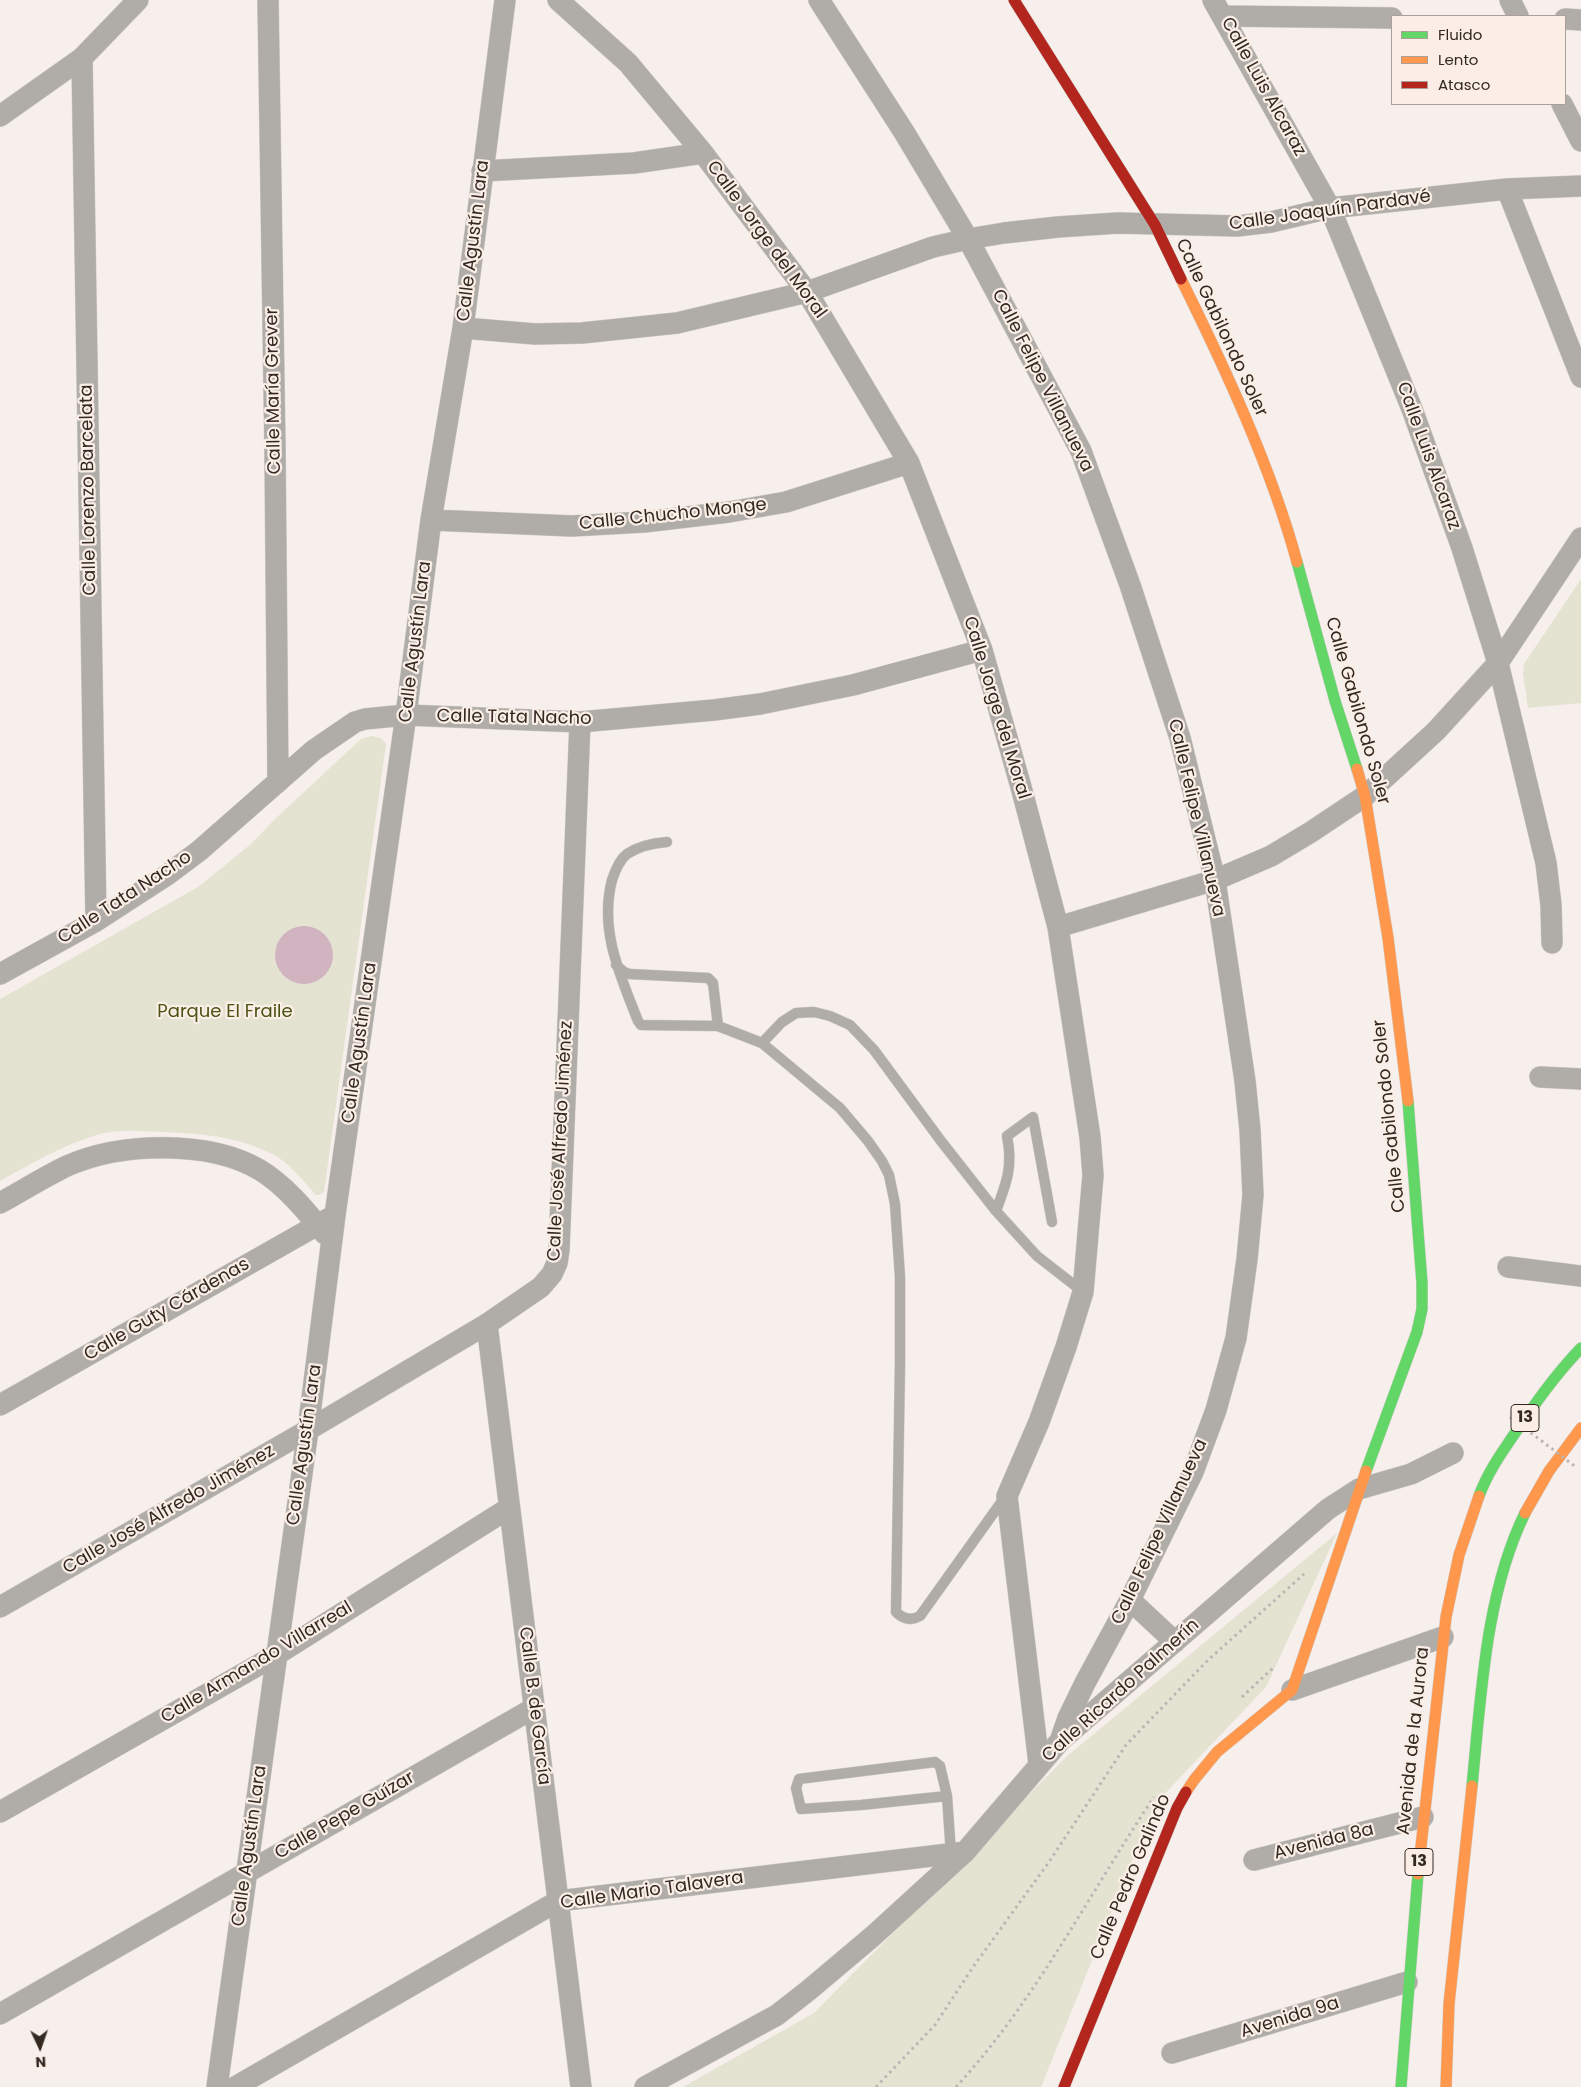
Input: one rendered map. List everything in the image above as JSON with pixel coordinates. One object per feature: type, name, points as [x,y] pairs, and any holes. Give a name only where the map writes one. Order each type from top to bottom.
[{"type":"street","points":[[0,116],[82,58],[138,0]]},
{"type":"street","name":"Calle María Grever","points":[[268,0],[276,458],[278,782]]},
{"type":"street","name":"Calle Agustín Lara","points":[[217,2087],[332,1243],[326,1220],[406,715],[431,520],[463,328],[505,0]]},
{"type":"street","name":"Calle Jorge del Moral","points":[[558,0],[628,63],[703,153],[807,292],[909,464],[982,650],[1058,927],[1090,1137],[1093,1175],[1083,1292],[1039,1422],[1007,1496]]},
{"type":"street","name":"Calle Felipe Villanueva","points":[[819,0],[904,132],[968,239],[1081,451],[1130,585],[1180,738],[1215,880],[1244,1071],[1250,1130],[1253,1195],[1247,1259],[1236,1338],[1216,1410],[1193,1472],[1130,1600],[1082,1690],[1060,1741]]},
{"type":"street","name":"Calle Gabilondo Soler","points":[[1014,0],[1155,225],[1218,354],[1267,474],[1294,548],[1335,701],[1365,796],[1388,938],[1409,1110],[1423,1299],[1417,1332],[1358,1489]]},
{"type":"street","points":[[1510,0],[1518,15]]},
{"type":"street","points":[[1218,8],[1391,18]]},
{"type":"street","name":"Calle Luis Alcaraz","points":[[1218,8],[1330,208],[1412,409],[1462,548],[1498,663],[1546,863],[1552,905],[1552,943]]},
{"type":"street","points":[[1566,19],[1581,20]]},
{"type":"street","name":"Calle Lorenzo Barcelata","points":[[82,58],[96,921]]},
{"type":"street","points":[[1563,105],[1581,141]]},
{"type":"street","points":[[482,171],[634,164],[703,153]]},
{"type":"street","name":"Calle Joaquín Pardavé","points":[[463,328],[535,334],[582,333],[677,324],[807,292],[933,247],[968,239],[1058,226],[1118,223],[1237,226],[1271,222],[1330,208],[1507,190],[1581,186]]},
{"type":"street","points":[[1507,190],[1581,377]]},
{"type":"street","name":"Calle Chucho Monge","points":[[431,520],[572,526],[644,522],[729,512],[786,502],[909,464]]},
{"type":"street","points":[[1058,927],[1215,880],[1271,856],[1312,832],[1365,796],[1436,731],[1498,663],[1581,538]]},
{"type":"street","name":"Calle Tata Nacho","points":[[0,974],[96,921],[167,875],[199,851],[314,750],[355,722],[377,717],[406,715],[580,722],[714,710],[760,704],[852,685],[982,650]]},
{"type":"street","name":"Calle José Alfredo Jiménez","points":[[0,1607],[308,1430],[487,1324],[535,1292],[548,1280],[557,1263],[580,722]]},
{"type":"street","points":[[1540,1077],[1581,1079]]},
{"type":"street","points":[[0,1203],[67,1166],[92,1157],[114,1152],[180,1148],[211,1152],[238,1160],[260,1170],[297,1201],[326,1220]]},
{"type":"street","name":"Calle Guty Cárdenas","points":[[0,1405],[326,1220]]},
{"type":"street","points":[[1508,1267],[1581,1276]]},
{"type":"street","name":"Calle B. de García","points":[[487,1324],[581,2087]]},
{"type":"street","name":"13","points":[[1443,1637],[1451,1586],[1469,1522],[1488,1474],[1546,1386],[1581,1348]]},
{"type":"street","points":[[1446,2087],[1448,2004],[1487,1642],[1499,1593],[1524,1516],[1565,1449],[1581,1428]]},
{"type":"street","name":"Calle Ricardo Palmerín","points":[[645,2087],[777,2015],[873,1936],[958,1853],[1060,1741],[1328,1509],[1358,1489],[1411,1474],[1453,1453]]},
{"type":"street","points":[[1292,1690],[1358,1489]]},
{"type":"street","points":[[1007,1496],[1039,1764]]},
{"type":"street","name":"Calle Armando Villarreal","points":[[0,1812],[276,1655],[509,1508]]},
{"type":"street","points":[[1130,1600],[1175,1642]]},
{"type":"street","points":[[1292,1690],[1443,1637]]},
{"type":"street","name":"Avenida de la Aurora","points":[[1401,2087],[1407,1982],[1443,1637]]},
{"type":"street","name":"Calle Pedro Galindo","points":[[1064,2087],[1183,1797],[1217,1752],[1292,1690]]},
{"type":"street","name":"Calle Pepe Guízar","points":[[0,2014],[534,1708]]},
{"type":"street","name":"Avenida 8a","points":[[1254,1860],[1423,1817]]},
{"type":"street","name":"Calle Mario Talavera","points":[[235,2087],[558,1901],[958,1853]]},
{"type":"street","name":"Avenida 9a","points":[[1172,2053],[1407,1982]]},
{"type":"lane","points":[[667,842],[653,844],[626,854],[620,862],[609,892],[609,929],[616,965],[638,1021],[641,1025],[718,1026],[762,1042],[853,1121],[882,1161],[889,1175],[895,1204],[900,1277],[896,1612],[899,1616],[911,1619],[920,1616],[1007,1496]]},
{"type":"lane","points":[[616,965],[624,972],[630,974],[708,978],[713,983],[718,1026]]},
{"type":"lane","points":[[762,1042],[782,1022],[796,1013],[814,1012],[850,1025],[874,1050],[941,1141],[996,1211],[1037,1256],[1083,1292]]},
{"type":"lane","points":[[996,1211],[1010,1170],[1007,1136],[1033,1117],[1052,1222]]},
{"type":"lane","points":[[947,1796],[801,1809],[796,1788],[799,1779],[935,1762],[940,1766],[947,1796],[958,1853]]},
{"type":"path","points":[[1510,1416],[1576,1467]]},
{"type":"path","points":[[876,2087],[935,2025],[973,1967],[1049,1862],[1126,1745],[1207,1661],[1306,1572]]},
{"type":"path","points":[[1238,1702],[1278,1663]]},
{"type":"path","points":[[956,2087],[970,2072],[1033,1989],[1157,1792]]},
{"type":"green space","points":[[1581,579],[1581,703],[1528,708],[1523,674],[1524,664]]},
{"type":"green space","name":"Parque El Fraile","points":[[372,736],[381,738],[386,744],[324,1192],[316,1195],[296,1172],[278,1157],[244,1143],[204,1135],[138,1131],[107,1132],[87,1138],[49,1154],[0,1181],[0,999],[198,887],[251,844],[275,819],[361,739]]},
{"type":"green space","points":[[1337,1533],[1266,1687],[1155,1804],[1041,2087],[683,2087],[814,2013],[1067,1756]]},
{"type":"shaded area","points":[[304,926],[315,928],[328,939],[333,955],[331,966],[320,979],[304,984],[293,982],[280,971],[275,955],[277,944],[288,931]]},
{"type":"traffic: fast","points":[[1297,562],[1335,701],[1357,769]]},
{"type":"traffic: fast","points":[[1366,1471],[1417,1332],[1422,1309],[1422,1283],[1408,1101]]},
{"type":"traffic: fast","points":[[1479,1496],[1494,1465],[1521,1424],[1571,1358],[1581,1348]]},
{"type":"traffic: fast","points":[[1472,1786],[1482,1682],[1493,1612],[1501,1578],[1525,1513]]},
{"type":"traffic: fast","points":[[1401,2087],[1418,1874]]},
{"type":"traffic: slow","points":[[1181,279],[1246,418],[1274,490],[1297,562]]},
{"type":"traffic: slow","points":[[1357,769],[1365,796],[1388,938],[1408,1101]]},
{"type":"traffic: slow","points":[[1525,1513],[1549,1471],[1581,1428]]},
{"type":"traffic: slow","points":[[1186,1792],[1217,1752],[1292,1690],[1366,1471]]},
{"type":"traffic: slow","points":[[1418,1874],[1446,1617],[1459,1555],[1479,1496]]},
{"type":"traffic: slow","points":[[1446,2087],[1449,2004],[1472,1786]]},
{"type":"traffic: jam","points":[[1014,0],[1155,225],[1181,279]]},
{"type":"traffic: jam","points":[[1064,2087],[1177,1808],[1186,1792]]}]
